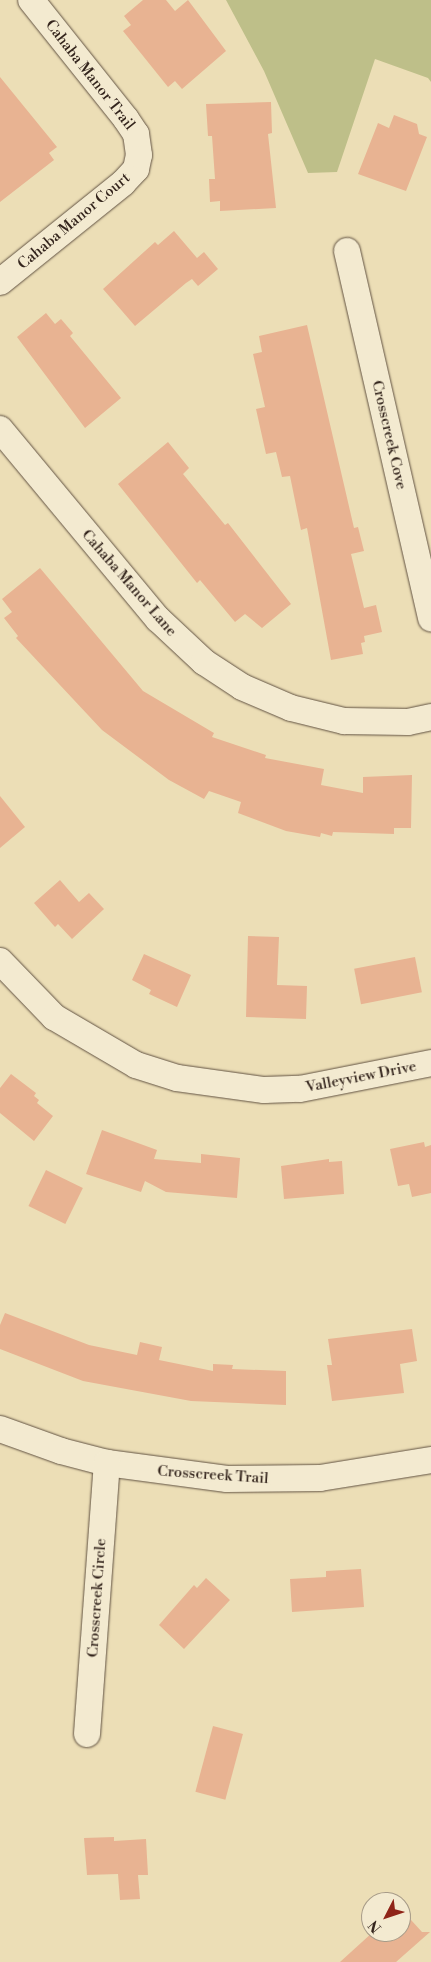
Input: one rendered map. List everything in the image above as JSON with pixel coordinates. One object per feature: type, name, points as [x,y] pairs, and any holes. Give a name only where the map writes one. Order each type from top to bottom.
[{"type":"street","name":"Cahaba Manor Trail","points":[[31,0],[126,119],[136,134],[139,155]]},
{"type":"street","name":"Cahaba Manor Court","points":[[0,282],[124,182],[136,169],[139,155]]},
{"type":"street","name":"Crosscreek Cove","points":[[347,251],[431,619]]},
{"type":"street","name":"Cahaba Manor Lane","points":[[0,429],[158,619],[204,662],[242,687],[291,708],[344,721],[408,722],[431,717]]},
{"type":"street","name":"Valleyview Drive","points":[[0,961],[54,1017],[129,1062],[176,1078],[264,1090],[300,1090],[431,1063]]},
{"type":"street","name":"Crosscreek Trail","points":[[0,1429],[61,1451],[108,1463],[175,1474],[257,1480],[339,1476],[431,1460]]},
{"type":"street","name":"Crosscreek Circle","points":[[87,1734],[108,1463]]},
{"type":"green space","points":[[226,0],[431,0],[431,82],[428,78],[375,59],[337,172],[308,173],[264,71]]},
{"type":"building","points":[[143,0],[166,0],[175,11],[188,0],[226,51],[182,89],[175,81],[168,87],[123,31],[131,25],[124,16]]},
{"type":"building","points":[[0,77],[57,147],[49,153],[54,160],[0,202]]},
{"type":"building","points":[[271,102],[272,133],[268,134],[276,208],[220,211],[220,201],[210,202],[209,179],[215,179],[212,136],[208,136],[206,104]]},
{"type":"building","points":[[394,115],[417,124],[419,134],[427,137],[406,191],[358,174],[378,123],[389,128]]},
{"type":"building","points":[[174,231],[197,258],[204,252],[218,269],[198,286],[192,279],[186,283],[135,326],[103,289],[155,242],[158,245]]},
{"type":"building","points":[[46,313],[55,324],[61,319],[73,333],[70,336],[121,398],[85,428],[17,337]]},
{"type":"building","points":[[307,325],[354,528],[358,527],[364,551],[351,554],[364,608],[376,605],[382,632],[364,636],[365,642],[361,643],[363,654],[331,660],[307,528],[301,530],[290,476],[282,477],[276,452],[266,454],[256,409],[265,407],[253,354],[262,352],[259,336]]},
{"type":"building","points":[[168,442],[189,468],[183,474],[225,525],[228,523],[291,604],[262,628],[245,614],[235,622],[200,580],[197,583],[118,484]]},
{"type":"building","points":[[40,568],[143,691],[214,733],[212,737],[266,755],[265,758],[324,769],[321,785],[363,793],[363,777],[412,775],[411,828],[394,828],[394,834],[333,832],[332,836],[321,833],[320,837],[286,831],[238,813],[241,802],[209,791],[204,799],[169,780],[102,730],[16,638],[18,636],[4,618],[12,612],[2,599]]},
{"type":"building","points":[[0,796],[25,827],[0,848]]},
{"type":"building","points":[[60,880],[79,902],[89,893],[104,909],[72,939],[58,924],[55,927],[34,903]]},
{"type":"building","points":[[248,936],[279,937],[277,985],[307,986],[306,1019],[246,1017]]},
{"type":"building","points":[[144,954],[191,975],[177,1007],[149,994],[151,990],[132,980]]},
{"type":"building","points":[[415,957],[422,992],[361,1004],[354,969]]},
{"type":"building","points":[[11,1074],[36,1093],[34,1096],[39,1100],[37,1103],[53,1116],[34,1141],[0,1113],[0,1088]]},
{"type":"building","points":[[102,1130],[157,1150],[154,1159],[201,1163],[201,1154],[240,1158],[237,1198],[166,1192],[145,1181],[141,1192],[86,1174]]},
{"type":"building","points":[[424,1142],[425,1147],[431,1145],[431,1193],[412,1197],[409,1184],[398,1186],[390,1149]]},
{"type":"building","points":[[329,1159],[329,1162],[342,1161],[344,1194],[284,1199],[281,1166]]},
{"type":"building","points":[[46,1170],[83,1188],[65,1224],[28,1206]]},
{"type":"building","points":[[5,1313],[89,1345],[137,1355],[140,1342],[162,1347],[159,1360],[213,1371],[213,1364],[233,1365],[232,1369],[286,1371],[286,1405],[191,1401],[83,1381],[0,1349],[0,1325]]},
{"type":"building","points":[[412,1329],[417,1361],[400,1364],[404,1393],[332,1401],[327,1365],[332,1365],[328,1339]]},
{"type":"building","points":[[361,1569],[364,1607],[292,1612],[290,1579],[326,1577],[326,1571]]},
{"type":"building","points":[[206,1578],[230,1600],[184,1649],[159,1625],[194,1585],[197,1588]]},
{"type":"building","points":[[213,1726],[243,1734],[225,1800],[195,1792]]},
{"type":"building","points":[[114,1837],[114,1841],[146,1839],[148,1875],[138,1875],[140,1899],[120,1900],[118,1874],[87,1875],[84,1838]]},
{"type":"building","points":[[411,1920],[422,1932],[430,1932],[396,1962],[340,1962],[362,1942],[411,1942]]}]
